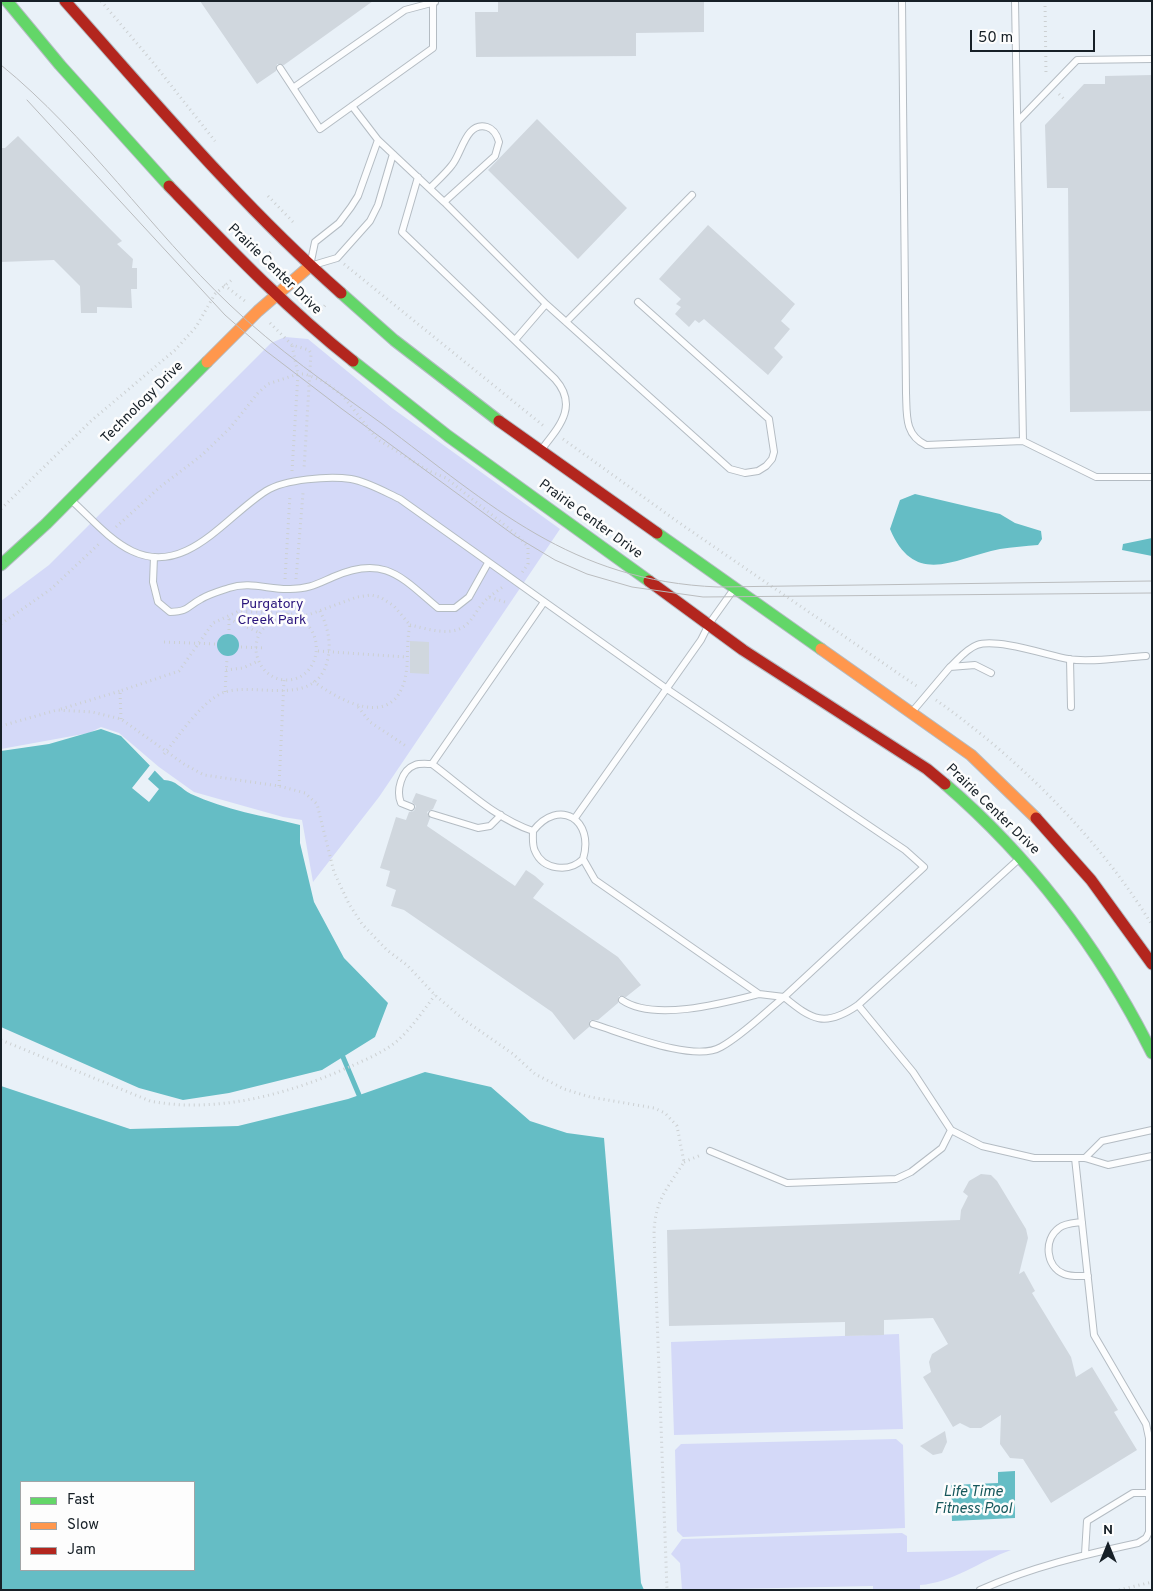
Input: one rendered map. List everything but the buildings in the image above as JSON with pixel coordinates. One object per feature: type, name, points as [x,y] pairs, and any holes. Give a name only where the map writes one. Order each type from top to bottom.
[{"type":"main road","name":"Prairie Center Drive","points":[[7,1],[60,65],[149,165],[276,295],[309,326],[448,436],[743,650],[927,769],[975,810],[1021,857],[1058,900],[1092,946],[1127,1003],[1152,1053]]},
{"type":"main road","name":"Prairie Center Drive","points":[[65,1],[217,173],[336,291],[437,375],[540,451],[971,756],[1020,799],[1110,902],[1152,964]]},
{"type":"main road","name":"Technology Drive","points":[[1,565],[70,499],[205,362],[276,295],[310,266]]},
{"type":"lane","points":[[902,1],[907,424],[917,441],[926,445],[1023,442],[1096,477],[1152,477]]},
{"type":"lane","points":[[1015,1],[1023,442]]},
{"type":"lane","points":[[280,68],[293,88],[320,128],[433,48],[434,3],[405,10],[293,88]]},
{"type":"lane","points":[[1018,121],[1078,60],[1152,58]]},
{"type":"lane","points":[[352,106],[378,140],[430,188],[546,304],[730,470],[745,473],[758,471],[766,466],[774,452],[769,419],[638,302]]},
{"type":"lane","points":[[430,188],[453,164],[468,134],[480,127],[493,130],[499,142],[495,156],[444,202]]},
{"type":"lane","points":[[378,140],[358,196],[338,223],[315,242],[310,266],[337,258],[370,222],[378,205],[393,154]]},
{"type":"lane","points":[[418,177],[402,232],[555,379],[565,393],[566,408],[564,417],[540,451]]},
{"type":"lane","points":[[566,322],[692,195]]},
{"type":"lane","points":[[515,340],[546,304]]},
{"type":"lane","points":[[70,499],[108,535],[132,552],[154,557],[181,554],[212,536],[266,491],[291,482],[329,478],[352,480],[377,488],[400,500],[667,689],[905,850],[924,867],[784,996],[721,1047],[702,1053],[681,1051],[593,1024]]},
{"type":"lane","points":[[154,557],[153,582],[158,602],[170,612],[185,611],[201,599],[232,587],[260,585],[289,589],[313,587],[335,576],[356,570],[376,568],[396,573],[411,583],[438,608],[455,608],[468,597],[488,563]]},
{"type":"lane","points":[[575,818],[701,640],[709,624],[734,588]]},
{"type":"lane","points":[[432,764],[544,602]]},
{"type":"lane","points":[[912,713],[950,667],[969,650],[978,645],[988,643],[1070,659],[1146,656]]},
{"type":"lane","points":[[1070,659],[1071,707]]},
{"type":"lane","points":[[950,667],[976,665],[991,673]]},
{"type":"lane","points":[[410,807],[401,803],[397,794],[400,784],[409,768],[416,764],[432,764],[500,815],[519,826],[533,831]]},
{"type":"lane","points":[[432,814],[478,828],[490,826],[500,815]]},
{"type":"lane","points":[[557,814],[575,818],[584,830],[586,838],[583,859],[578,864],[560,868],[543,863],[534,850],[533,831],[540,822],[557,814]]},
{"type":"lane","points":[[622,1000],[640,1009],[704,1008],[759,994],[784,996],[802,1012],[819,1018],[840,1018],[858,1005],[1021,857]]},
{"type":"lane","points":[[583,859],[595,880],[759,994]]},
{"type":"lane","points":[[858,1005],[914,1072],[951,1130],[982,1146],[1034,1158],[1085,1158],[1108,1165],[1152,1156]]},
{"type":"lane","points":[[710,1150],[787,1183],[896,1179],[911,1172],[942,1148],[951,1130]]},
{"type":"lane","points":[[1085,1158],[1102,1141],[1152,1130]]},
{"type":"lane","points":[[980,1590],[1017,1573],[1085,1554],[1138,1543],[1146,1538],[1149,1532],[1149,1438],[1146,1424],[1094,1335],[1076,1158]]},
{"type":"lane","points":[[1082,1222],[1059,1228],[1053,1234],[1048,1249],[1050,1259],[1059,1272],[1067,1276],[1088,1276]]},
{"type":"lane","points":[[1085,1554],[1086,1521],[1133,1492],[1149,1493]]},
{"type":"path","points":[[101,1],[152,60],[216,143]]},
{"type":"path","points":[[1045,1],[1046,80],[1066,100]]},
{"type":"path","points":[[262,191],[296,225]]},
{"type":"path","points":[[292,345],[352,271]]},
{"type":"path","points":[[1,509],[91,421],[175,350],[196,327],[215,294],[224,285]]},
{"type":"path","points":[[292,345],[298,374],[292,472]]},
{"type":"path","points":[[292,345],[309,350],[310,376],[304,470]]},
{"type":"path","points":[[1,624],[51,589],[160,487],[202,455],[230,428],[258,393],[268,384],[298,374],[325,382],[343,396],[377,439],[429,471],[446,478],[518,535],[528,547],[528,564],[522,573]]},
{"type":"path","points":[[296,580],[303,493]]},
{"type":"path","points":[[285,580],[290,495]]},
{"type":"path","points":[[489,596],[501,588]]},
{"type":"path","points":[[1,726],[120,691],[179,671],[214,623],[239,611],[308,615],[357,596],[380,596],[394,606],[410,625],[402,690],[394,700],[384,706],[358,707],[330,693],[314,681]]},
{"type":"path","points":[[284,598],[288,614],[309,626],[317,642],[318,651],[310,668],[298,677],[284,680],[268,674],[258,661],[257,648],[260,633],[288,614],[295,598]]},
{"type":"path","points":[[165,752],[200,710],[225,692],[250,690],[284,692],[296,690],[314,681],[325,670],[330,653],[327,630],[320,611]]},
{"type":"path","points":[[229,617],[229,632]]},
{"type":"path","points":[[229,617],[260,633]]},
{"type":"path","points":[[164,642],[216,644]]},
{"type":"path","points":[[242,647],[265,648]]},
{"type":"path","points":[[318,651],[406,657]]},
{"type":"path","points":[[225,692],[227,658]]},
{"type":"path","points":[[226,670],[243,668],[258,661]]},
{"type":"path","points":[[279,786],[284,680]]},
{"type":"path","points":[[120,691],[121,719]]},
{"type":"path","points":[[358,707],[370,722],[406,746]]},
{"type":"path","points":[[57,710],[92,712],[121,719],[165,752],[204,775],[279,786],[305,794],[317,804],[334,872],[349,904],[362,924],[387,950],[407,965],[435,996],[463,1019],[512,1054],[535,1074],[564,1090],[590,1097],[654,1108],[665,1113],[677,1126],[684,1162]]},
{"type":"path","points":[[1,1040],[116,1089],[150,1101],[171,1105],[196,1105],[252,1099],[317,1082],[368,1058],[395,1042],[435,996]]},
{"type":"path","points":[[667,1590],[654,1213],[661,1198],[684,1162],[710,1150]]},
{"type":"path","points":[[1119,1590],[1152,1582]]},
{"type":"green space","name":"Purgatory Creek Park","points":[[285,337],[308,339],[392,408],[560,529],[379,797],[313,882],[302,820],[283,817],[194,792],[159,767],[119,733],[101,727],[89,733],[1,749],[1,601],[49,565],[271,343]]},
{"type":"green space","points":[[899,1334],[903,1429],[674,1435],[671,1342]]},
{"type":"green space","points":[[896,1439],[903,1445],[905,1528],[683,1537],[677,1531],[675,1450],[681,1444]]},
{"type":"green space","points":[[902,1533],[907,1536],[907,1552],[1011,1550],[955,1576],[920,1585],[920,1590],[873,1590],[873,1586],[682,1590],[680,1563],[671,1554],[682,1539]]},
{"type":"water","points":[[915,494],[1000,514],[1015,523],[1041,531],[1042,539],[1038,545],[1000,549],[952,562],[924,564],[911,558],[900,547],[890,529],[900,500]]},
{"type":"water","points":[[1152,538],[1152,556],[1122,550],[1123,544]]},
{"type":"water","points":[[224,634],[232,634],[239,641],[239,649],[232,656],[224,656],[217,649],[217,641]]},
{"type":"water","points":[[101,729],[121,736],[164,780],[175,783],[191,794],[231,808],[300,825],[300,843],[314,902],[344,958],[388,1003],[375,1037],[322,1070],[229,1093],[183,1100],[139,1088],[1,1027],[1,751],[49,744]]},
{"type":"water","points":[[425,1072],[491,1087],[530,1121],[567,1133],[604,1138],[641,1583],[644,1590],[1,1590],[1,1086],[130,1129],[238,1126],[348,1099]]},
{"type":"water","name":"Life Time Fitness Pool","points":[[1015,1471],[1015,1518],[952,1521],[951,1485],[998,1483],[998,1472]]},
{"type":"pier","points":[[151,764],[156,769],[148,779],[159,789],[149,802],[132,788]]},
{"type":"waterway","points":[[343,1057],[359,1095]]},
{"type":"tram line","points":[[1,65],[62,121],[201,276],[266,337],[498,510],[536,534],[576,554],[619,571],[666,582],[718,587],[1152,581]]},
{"type":"tram line","points":[[27,100],[225,315],[266,351],[515,536],[555,560],[587,574],[632,587],[703,597],[1152,593]]},
{"type":"traffic: fast","points":[[7,1],[60,65],[169,186]]},
{"type":"traffic: fast","points":[[341,293],[394,340],[499,421]]},
{"type":"traffic: fast","points":[[353,361],[448,436],[649,581]]},
{"type":"traffic: fast","points":[[1,565],[46,524],[207,362]]},
{"type":"traffic: fast","points":[[657,533],[821,649]]},
{"type":"traffic: fast","points":[[945,784],[1007,843],[1062,908],[1110,978],[1152,1053]]},
{"type":"traffic: slow","points":[[207,362],[258,311],[310,266]]},
{"type":"traffic: slow","points":[[821,649],[971,755],[1036,818]]},
{"type":"traffic: jam","points":[[65,1],[198,151],[268,224],[341,293]]},
{"type":"traffic: jam","points":[[169,186],[235,254],[304,320],[353,361]]},
{"type":"traffic: jam","points":[[499,421],[657,533]]},
{"type":"traffic: jam","points":[[649,581],[743,650],[927,769],[945,784]]},
{"type":"traffic: jam","points":[[1036,818],[1091,880],[1152,964]]}]
